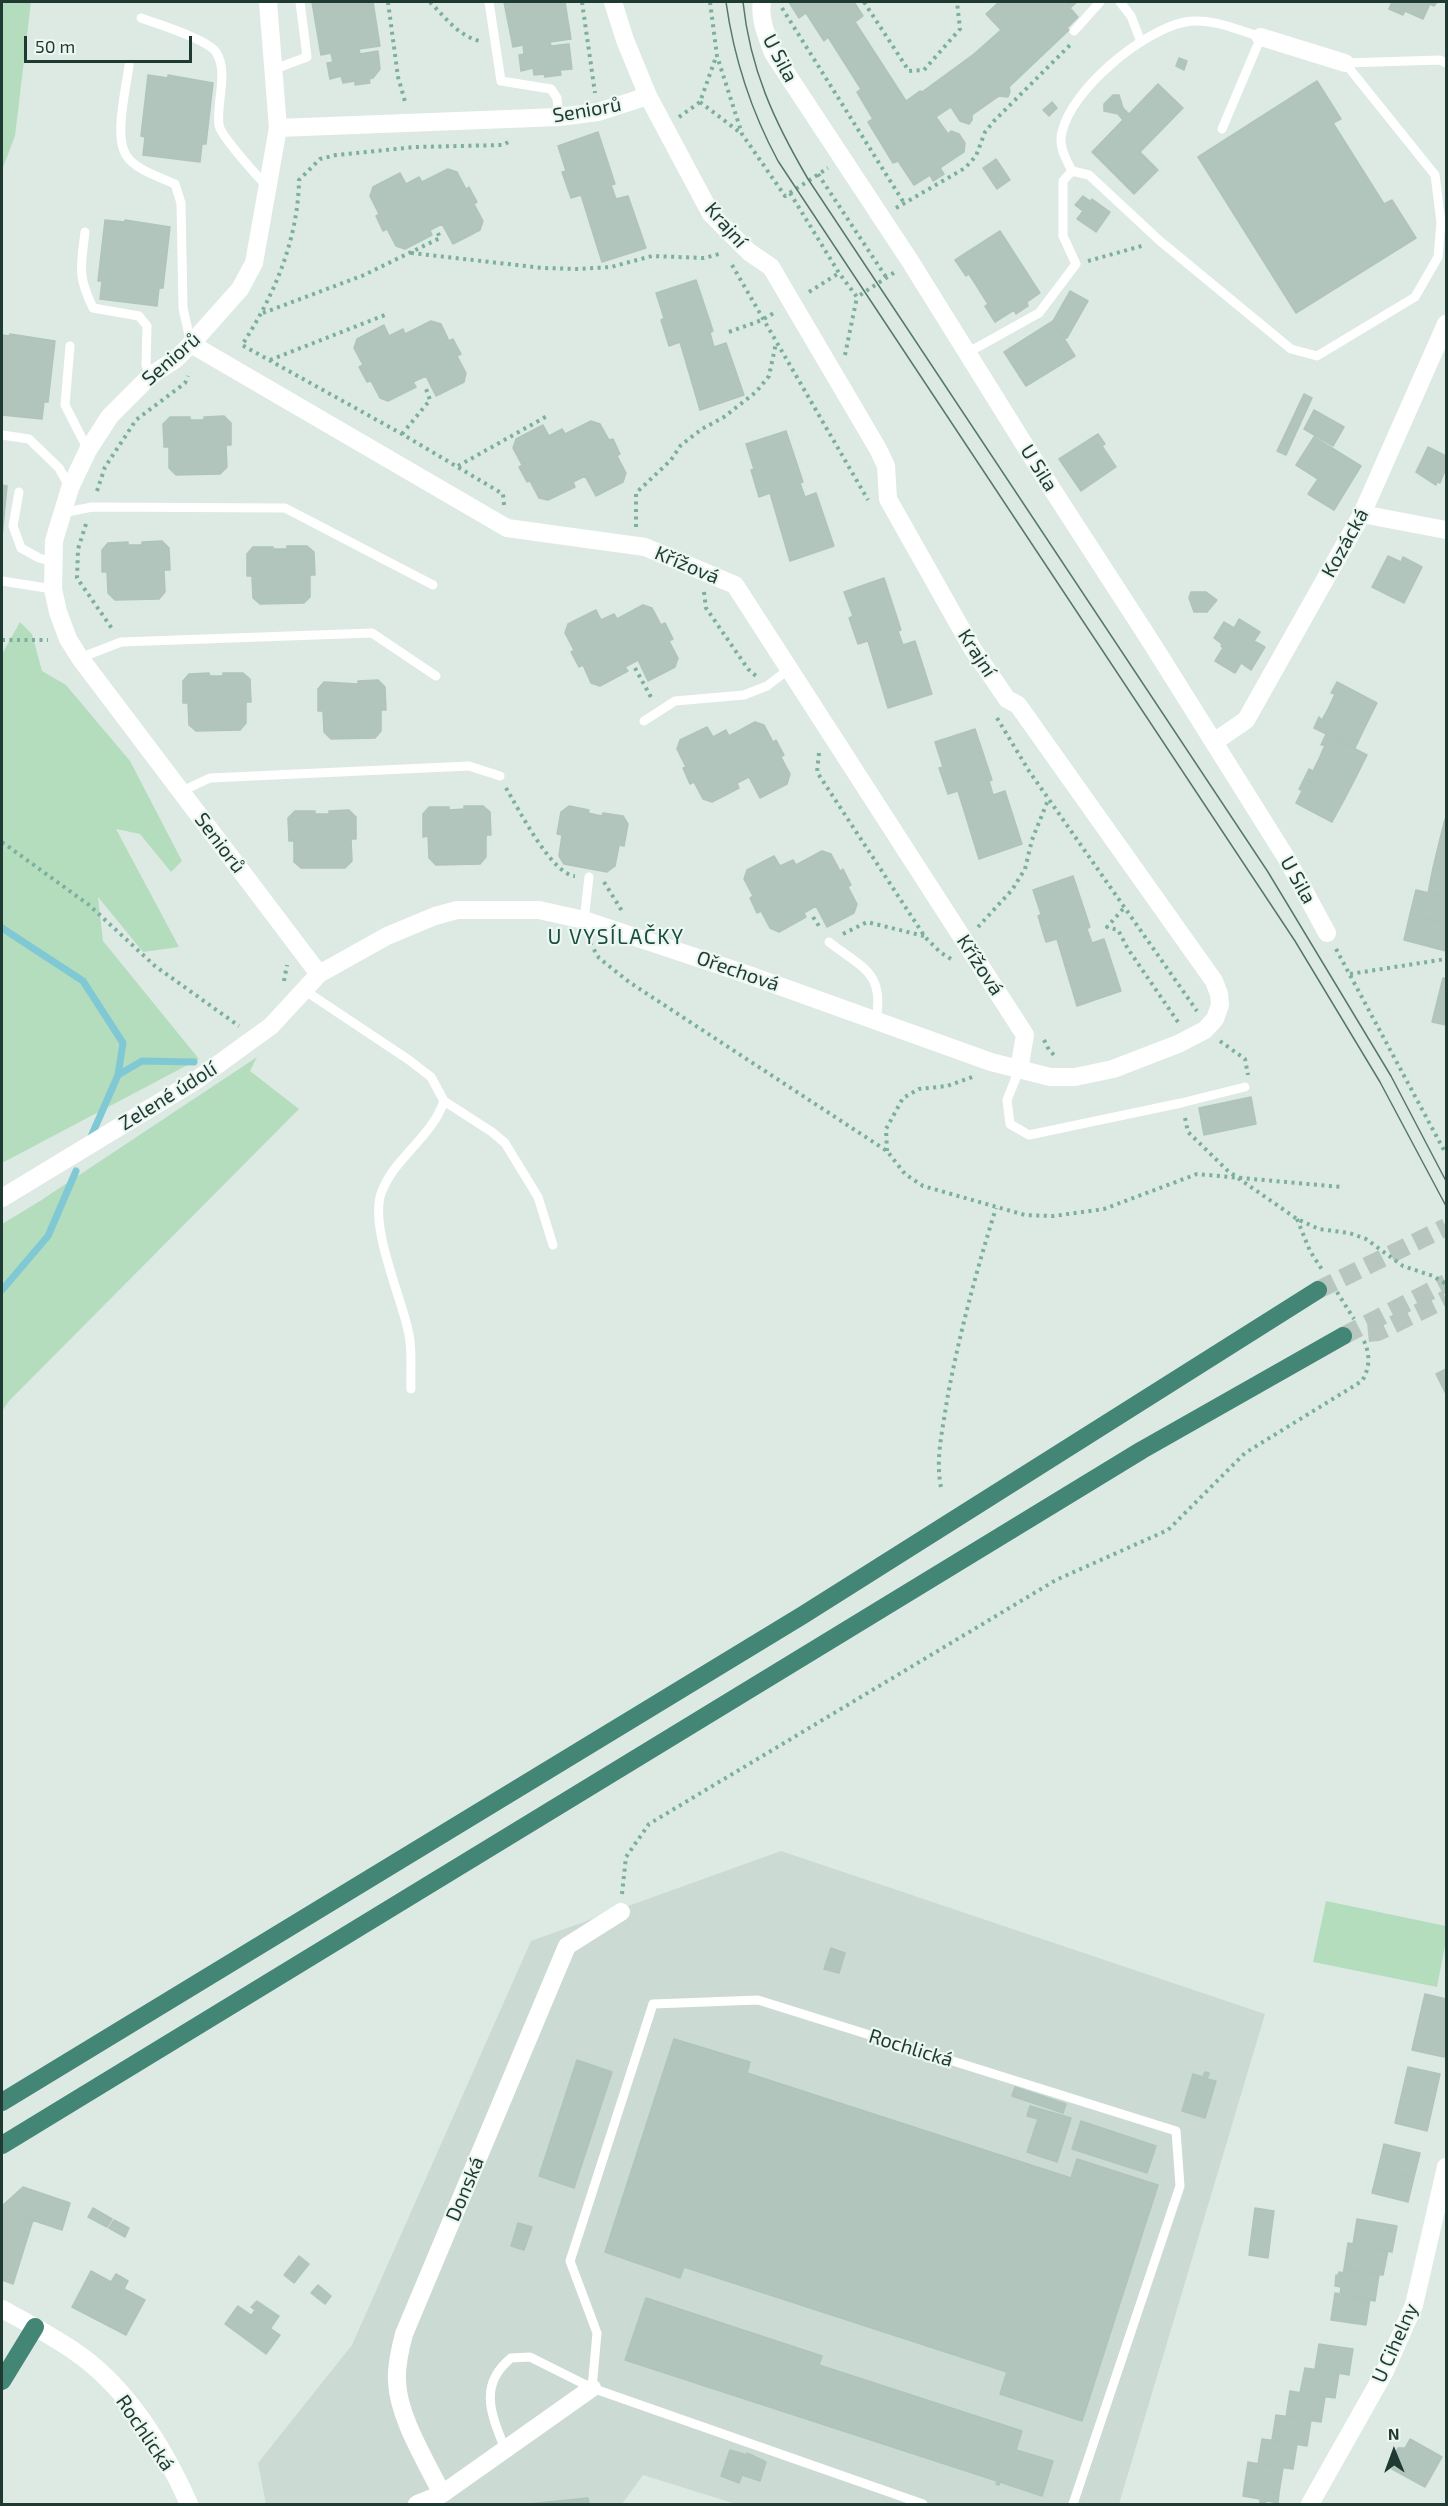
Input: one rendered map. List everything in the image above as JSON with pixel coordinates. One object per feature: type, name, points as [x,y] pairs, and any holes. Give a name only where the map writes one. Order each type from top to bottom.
[{"type":"highway","points":[[2,2102],[803,1614],[1328,1287]]},
{"type":"highway","points":[[2,2145],[1122,1462],[1343,1335]]},
{"type":"highway","points":[[2,2381],[35,2327]]},
{"type":"street","points":[[268,2],[278,128]]},
{"type":"street","name":"Seniorů","points":[[319,974],[68,639],[58,612],[54,589],[54,541],[62,513],[70,488],[88,450],[110,416],[150,376],[176,359],[240,289],[254,263],[278,128],[559,117],[598,111],[648,96],[625,40],[613,2]]},
{"type":"street","name":"U Sila","points":[[762,2],[764,28],[773,53],[910,261],[1214,742],[1287,860],[1327,933]]},
{"type":"street","points":[[1261,37],[1345,63]]},
{"type":"street","name":"Krajní","points":[[648,96],[711,214],[749,252],[771,267],[792,302],[886,466],[888,499],[972,648],[1007,699],[1018,705],[1214,981],[1220,1005],[1215,1019],[1200,1024]]},
{"type":"street","name":"Kozácká","points":[[1214,742],[1246,720],[1362,514],[1446,324]]},
{"type":"street","name":"Křížová","points":[[191,344],[507,528],[645,547],[735,585],[1025,1035],[1019,1070]]},
{"type":"street","points":[[1362,514],[1446,530]]},
{"type":"street","name":"Ořechová","points":[[319,974],[387,936],[435,916],[457,910],[539,910],[584,920],[1019,1070]]},
{"type":"street","name":"Zelené údolí","points":[[2,1198],[195,1082],[271,1026],[319,974]]},
{"type":"street","points":[[1019,1070],[1050,1077],[1076,1077],[1113,1069],[1178,1044],[1200,1024]]},
{"type":"street","name":"Donská","points":[[442,2494],[402,2410],[397,2382],[399,2353],[404,2334],[567,1946],[621,1912]]},
{"type":"street","name":"U Cihelny","points":[[1310,2505],[1384,2373],[1414,2305],[1446,2168]]},
{"type":"street","name":"Rochlická","points":[[2,2309],[75,2352],[109,2381],[150,2435],[189,2505]]},
{"type":"street","points":[[417,2505],[442,2494],[592,2388]]},
{"type":"lane","points":[[272,70],[307,57],[300,2]]},
{"type":"lane","points":[[489,2],[501,81],[550,89],[557,98],[559,117]]},
{"type":"lane","points":[[1074,31],[1100,2]]},
{"type":"lane","points":[[1120,2],[1128,6],[1142,42]]},
{"type":"lane","points":[[141,18],[197,39],[215,51],[221,68],[219,127],[256,176],[267,186]]},
{"type":"lane","points":[[1072,171],[1062,148],[1061,133],[1071,108],[1096,78],[1142,42],[1186,22],[1218,24],[1261,37],[1222,129]]},
{"type":"lane","points":[[1345,63],[1440,60],[1446,63]]},
{"type":"lane","points":[[1072,171],[1089,175],[1160,241],[1291,349],[1317,356],[1414,297],[1438,257],[1441,222],[1435,176],[1345,63]]},
{"type":"lane","points":[[129,66],[120,132],[125,154],[135,165],[175,184],[181,202],[183,308],[191,344]]},
{"type":"lane","points":[[967,353],[1039,314],[1076,264],[1063,236],[1063,181],[1072,171]]},
{"type":"lane","points":[[85,232],[81,272],[83,286],[93,308],[139,316],[147,326],[146,365],[150,376]]},
{"type":"lane","points":[[70,346],[65,405],[88,450]]},
{"type":"lane","points":[[2,435],[29,440],[59,468],[70,488]]},
{"type":"lane","points":[[19,492],[13,526],[21,548],[39,558],[53,562]]},
{"type":"lane","points":[[62,513],[92,507],[285,508],[433,585]]},
{"type":"lane","points":[[2,581],[54,589]]},
{"type":"lane","points":[[80,657],[121,642],[372,633],[436,676]]},
{"type":"lane","points":[[644,721],[675,701],[744,695],[767,686],[789,669]]},
{"type":"lane","points":[[182,791],[210,778],[469,766],[500,776]]},
{"type":"lane","points":[[584,920],[589,877]]},
{"type":"lane","points":[[829,942],[867,970],[877,982],[876,1020]]},
{"type":"lane","points":[[304,990],[431,1077],[444,1101],[505,1143],[538,1197],[553,1245]]},
{"type":"lane","points":[[1019,1070],[1007,1100],[1010,1124],[1029,1135],[1245,1087]]},
{"type":"lane","points":[[411,1389],[409,1331],[386,1254],[380,1217],[381,1192],[400,1161],[439,1117],[444,1101]]},
{"type":"lane","name":"Rochlická","points":[[592,2388],[597,2333],[570,2260],[653,2004],[758,2000],[1176,2131],[1180,2186],[1073,2505]]},
{"type":"lane","points":[[505,2449],[494,2421],[490,2390],[495,2374],[510,2358],[530,2357],[592,2388],[924,2505]]},
{"type":"path","points":[[388,2],[398,77],[406,106]]},
{"type":"path","points":[[430,2],[455,28],[471,39],[495,45]]},
{"type":"path","points":[[582,2],[595,97]]},
{"type":"path","points":[[710,2],[717,56],[742,134],[785,196],[843,158]]},
{"type":"path","points":[[864,2],[909,71],[924,70],[960,29],[957,2]]},
{"type":"path","points":[[781,6],[904,203],[965,168],[976,156],[985,132],[1074,41],[1076,38],[1074,31]]},
{"type":"path","points":[[665,127],[700,102],[717,56]]},
{"type":"path","points":[[700,102],[742,134]]},
{"type":"path","points":[[505,513],[503,494],[402,434],[242,345],[274,290],[286,255],[299,195],[299,180],[321,159],[336,155],[416,147],[503,145],[521,135]]},
{"type":"path","points":[[819,174],[886,277]]},
{"type":"path","points":[[790,193],[839,273],[857,297],[850,340],[837,379]]},
{"type":"path","points":[[262,314],[364,275],[440,238],[438,233]]},
{"type":"path","points":[[1076,264],[1160,241]]},
{"type":"path","points":[[411,253],[543,268],[579,269],[611,267],[652,256],[704,258],[725,253],[719,243]]},
{"type":"path","points":[[857,297],[910,261]]},
{"type":"path","points":[[729,332],[762,320],[731,262]]},
{"type":"path","points":[[792,302],[839,273]]},
{"type":"path","points":[[269,360],[385,315]]},
{"type":"path","points":[[627,530],[636,531],[636,493],[671,460],[681,445],[756,393],[769,375],[776,343]]},
{"type":"path","points":[[402,434],[430,400],[425,386]]},
{"type":"path","points":[[457,467],[549,415]]},
{"type":"path","points":[[702,584],[706,608],[748,669],[767,686]]},
{"type":"path","points":[[2,640],[44,640]]},
{"type":"path","points":[[635,668],[658,711]]},
{"type":"path","points":[[814,746],[820,755],[817,772],[925,937],[867,922],[829,942]]},
{"type":"path","points":[[500,776],[547,856],[570,876],[601,877],[624,913]]},
{"type":"path","points":[[963,939],[983,923],[1012,890],[1024,869],[1032,840],[1048,799]]},
{"type":"path","points":[[2,842],[89,905],[155,966],[244,1030]]},
{"type":"path","points":[[1187,1022],[1180,1026],[1128,949],[1118,930],[1107,927],[1123,909],[1198,1013],[1200,1024],[1245,1059],[1249,1073],[1245,1087]]},
{"type":"path","points":[[584,920],[586,935],[598,958],[629,982],[887,1151],[905,1174],[923,1186],[1025,1215],[1054,1216],[1082,1214],[1104,1209],[1197,1174],[1341,1187]]},
{"type":"path","points":[[1327,933],[1446,1154]]},
{"type":"path","points":[[283,987],[288,970],[286,956]]},
{"type":"path","points":[[1350,974],[1446,959]]},
{"type":"path","points":[[1040,1029],[1049,1050],[1060,1060]]},
{"type":"path","points":[[887,1151],[886,1129],[903,1098],[919,1089],[947,1086],[973,1078],[990,1061]]},
{"type":"path","points":[[1181,1103],[1188,1132],[1228,1171],[1297,1219],[1319,1229],[1349,1233],[1365,1239],[1403,1266],[1434,1276],[1446,1284]]},
{"type":"path","points":[[941,1487],[939,1447],[956,1354],[970,1294],[996,1208]]},
{"type":"path","points":[[621,1912],[626,1857],[649,1824],[1056,1580],[1168,1530],[1245,1453],[1362,1381],[1369,1370],[1368,1348],[1349,1310],[1328,1287],[1297,1219]]},
{"type":"shaded area","points":[[781,1851],[1265,2014],[1119,2504],[736,2504],[643,2475],[622,2504],[266,2504],[258,2463],[352,2345],[531,1941]]},
{"type":"green space","points":[[2,2],[31,2],[15,136],[2,170]]},
{"type":"green space","points":[[20,622],[32,634],[42,671],[66,685],[130,761],[182,861],[171,872],[140,834],[116,829],[179,947],[143,952],[98,897],[103,941],[199,1059],[2,1163],[2,654]]},
{"type":"green space","points":[[257,1057],[250,1071],[299,1109],[9,1401],[2,1411],[2,1224]]},
{"type":"green space","points":[[1326,1901],[1446,1926],[1446,1941],[1437,1987],[1313,1962]]},
{"type":"building","points":[[312,2],[373,2],[380,46],[359,49],[360,54],[378,51],[380,69],[373,78],[369,79],[370,83],[355,85],[355,81],[343,83],[341,76],[330,79],[327,63],[333,62],[331,53],[321,55]]},
{"type":"building","points":[[504,2],[565,2],[571,39],[550,42],[551,46],[569,44],[572,69],[560,70],[561,75],[545,77],[544,74],[534,75],[533,68],[521,71],[519,55],[524,54],[523,45],[513,47]]},
{"type":"building","points":[[789,2],[854,2],[863,16],[855,22],[906,101],[974,54],[1001,30],[986,14],[999,2],[1077,2],[1070,8],[1078,17],[1067,28],[1069,30],[1009,87],[1008,97],[999,96],[972,115],[969,124],[960,121],[951,107],[936,117],[948,134],[951,131],[959,134],[965,143],[964,152],[940,168],[944,174],[933,181],[930,175],[914,185],[898,161],[893,163],[868,122],[873,119],[857,92],[861,89],[828,37],[824,41],[806,13],[799,18]]},
{"type":"building","points":[[1392,2],[1437,2],[1434,6],[1430,4],[1423,19],[1405,11],[1403,15],[1389,9]]},
{"type":"building","points":[[1179,58],[1187,61],[1184,70],[1176,66]]},
{"type":"building","points":[[148,75],[168,78],[168,75],[213,83],[206,144],[202,144],[200,162],[143,155],[145,137],[141,136]]},
{"type":"building","points":[[1317,81],[1341,119],[1333,123],[1384,204],[1392,200],[1416,238],[1296,313],[1198,157]]},
{"type":"building","points":[[1158,84],[1183,108],[1140,152],[1158,170],[1134,194],[1092,152],[1123,120],[1118,114],[1104,111],[1104,104],[1113,95],[1119,95],[1123,108],[1129,114]]},
{"type":"building","points":[[1052,102],[1057,108],[1049,116],[1043,110]]},
{"type":"building","points":[[598,132],[615,184],[611,185],[616,199],[628,196],[646,248],[602,262],[581,195],[571,198],[562,172],[566,171],[558,146]]},
{"type":"building","points":[[996,159],[1010,180],[997,189],[983,168]]},
{"type":"building","points":[[448,169],[457,172],[466,189],[469,187],[477,202],[474,204],[483,221],[480,230],[453,244],[442,224],[430,230],[432,235],[405,249],[396,246],[387,229],[383,231],[376,216],[379,214],[370,196],[373,187],[400,173],[406,184],[419,177],[422,182]]},
{"type":"building","points":[[1083,196],[1090,201],[1092,199],[1110,212],[1096,232],[1077,219],[1083,211],[1075,205]]},
{"type":"building","points":[[105,220],[125,222],[125,220],[170,227],[163,288],[159,288],[157,306],[100,299],[102,281],[98,281]]},
{"type":"building","points":[[1000,231],[1040,293],[1027,302],[1028,306],[1016,314],[1014,310],[995,322],[985,306],[988,304],[969,274],[966,276],[955,260]]},
{"type":"building","points":[[696,280],[713,331],[710,333],[714,347],[726,343],[744,395],[700,410],[680,342],[669,346],[661,320],[664,318],[656,293]]},
{"type":"building","points":[[1070,291],[1088,301],[1067,338],[1063,338],[1053,321]]},
{"type":"building","points":[[431,321],[441,324],[449,341],[453,339],[461,354],[457,356],[466,373],[464,382],[436,396],[426,376],[413,382],[416,387],[388,401],[380,398],[371,381],[367,382],[359,367],[363,365],[354,348],[357,339],[384,325],[389,336],[403,329],[405,334]]},
{"type":"building","points":[[1053,321],[1075,356],[1026,386],[1004,352]]},
{"type":"building","points":[[10,334],[55,341],[48,402],[44,402],[42,419],[2,415],[2,335],[10,336]]},
{"type":"building","points":[[1304,394],[1312,398],[1286,455],[1277,451]]},
{"type":"building","points":[[1314,410],[1344,427],[1333,446],[1304,429]]},
{"type":"building","points":[[224,416],[231,423],[231,445],[226,445],[227,467],[220,474],[176,475],[169,468],[169,447],[164,447],[163,424],[170,417],[204,420],[204,417]]},
{"type":"building","points":[[591,421],[600,424],[609,440],[613,439],[620,454],[617,456],[626,473],[623,482],[596,496],[585,476],[573,482],[575,487],[548,500],[539,498],[519,467],[522,465],[513,448],[516,439],[543,425],[549,436],[562,429],[565,434]]},
{"type":"building","points":[[786,431],[803,482],[800,483],[805,497],[816,493],[834,546],[790,561],[770,493],[759,497],[751,470],[754,469],[746,444]]},
{"type":"building","points":[[1098,434],[1105,444],[1102,446],[1116,467],[1081,491],[1059,459]]},
{"type":"building","points":[[1314,437],[1361,466],[1334,510],[1308,494],[1318,479],[1296,465]]},
{"type":"building","points":[[1428,447],[1446,456],[1446,468],[1440,483],[1437,482],[1436,485],[1416,472]]},
{"type":"building","points":[[2,485],[7,486],[2,537]]},
{"type":"building","points":[[162,541],[169,548],[170,570],[164,570],[165,592],[159,599],[115,600],[108,593],[107,572],[102,572],[102,550],[108,543],[128,542],[128,545],[142,545],[142,542]]},
{"type":"building","points":[[287,546],[307,546],[314,552],[315,575],[310,575],[310,597],[304,603],[260,604],[253,598],[252,576],[247,576],[247,554],[253,547],[287,549]]},
{"type":"building","points":[[1388,556],[1401,562],[1403,557],[1422,567],[1404,603],[1372,587]]},
{"type":"building","points":[[884,578],[901,630],[898,631],[903,645],[915,641],[932,694],[888,708],[868,641],[858,644],[849,618],[853,616],[844,592]]},
{"type":"building","points":[[1191,592],[1206,592],[1217,600],[1207,612],[1194,612],[1189,598]]},
{"type":"building","points":[[643,605],[652,608],[661,625],[665,623],[673,639],[669,641],[678,658],[675,667],[648,681],[638,660],[625,667],[628,671],[600,686],[591,683],[583,665],[579,667],[571,652],[574,650],[565,633],[568,624],[596,610],[601,620],[614,614],[617,619]]},
{"type":"building","points":[[1239,619],[1260,632],[1254,641],[1265,647],[1251,670],[1241,663],[1235,673],[1215,661],[1223,648],[1222,644],[1214,638],[1224,622],[1234,628]]},
{"type":"building","points":[[209,673],[210,676],[223,676],[223,673],[243,673],[250,679],[251,702],[246,702],[246,723],[240,730],[196,731],[189,725],[188,703],[183,703],[183,681],[189,674]]},
{"type":"building","points":[[378,680],[385,687],[386,710],[381,710],[381,731],[375,738],[331,739],[324,732],[323,711],[318,711],[318,689],[324,682],[358,684],[358,681]]},
{"type":"building","points":[[1337,682],[1377,703],[1366,725],[1329,707],[1335,694],[1331,693]]},
{"type":"building","points":[[1329,707],[1366,725],[1355,748],[1314,728],[1319,717],[1322,720]]},
{"type":"building","points":[[755,722],[764,725],[773,742],[776,740],[784,755],[781,757],[790,774],[787,784],[760,798],[749,777],[737,783],[739,788],[712,802],[703,799],[694,782],[690,784],[683,768],[686,767],[677,749],[680,740],[707,727],[713,737],[726,730],[729,736]]},
{"type":"building","points":[[975,729],[992,780],[989,781],[993,795],[1005,791],[1022,844],[979,859],[958,791],[948,794],[939,768],[943,767],[935,742]]},
{"type":"building","points":[[1326,734],[1367,755],[1356,777],[1319,759],[1325,745],[1321,745]]},
{"type":"building","points":[[1319,759],[1356,777],[1344,800],[1304,779],[1309,769],[1313,771]]},
{"type":"building","points":[[1304,779],[1344,800],[1332,822],[1296,803],[1302,791],[1299,789]]},
{"type":"building","points":[[464,806],[483,806],[490,812],[491,835],[486,835],[486,857],[480,864],[436,865],[429,858],[428,836],[423,837],[423,814],[429,807],[449,807],[449,810],[464,809]]},
{"type":"building","points":[[569,806],[589,810],[588,813],[602,816],[603,813],[623,816],[628,824],[624,846],[619,845],[615,866],[607,872],[564,864],[559,856],[562,835],[557,834],[561,812]]},
{"type":"building","points":[[349,810],[356,817],[356,839],[351,839],[352,861],[345,868],[301,868],[294,862],[294,841],[289,841],[288,818],[295,811],[329,814],[329,811]]},
{"type":"building","points":[[1446,819],[1446,845],[1439,843]]},
{"type":"building","points":[[1439,843],[1446,845],[1446,871],[1433,868]]},
{"type":"building","points":[[822,851],[831,854],[840,871],[843,869],[851,885],[848,887],[857,904],[854,913],[827,927],[816,906],[804,913],[806,917],[779,932],[770,928],[761,911],[757,913],[750,898],[753,896],[744,879],[747,870],[774,856],[780,866],[793,860],[796,865]]},
{"type":"building","points":[[1433,868],[1446,871],[1446,897],[1428,893]]},
{"type":"building","points":[[1073,876],[1090,927],[1087,929],[1092,943],[1104,939],[1121,991],[1077,1006],[1057,939],[1046,942],[1038,916],[1041,914],[1033,890]]},
{"type":"building","points":[[1416,890],[1446,897],[1446,924],[1410,914]]},
{"type":"building","points":[[1410,914],[1446,924],[1446,951],[1404,940]]},
{"type":"building","points":[[1443,978],[1446,979],[1446,1025],[1432,1022]]},
{"type":"building","points":[[1251,1097],[1256,1124],[1204,1135],[1199,1108]]},
{"type":"building","points":[[1446,1369],[1446,1394],[1436,1374]]},
{"type":"building","points":[[831,1948],[845,1953],[839,1973],[824,1969]]},
{"type":"building","points":[[1425,1994],[1446,1999],[1444,2057],[1412,2050]]},
{"type":"building","points":[[674,2039],[750,2062],[747,2073],[1071,2178],[1077,2159],[1158,2185],[1082,2421],[1000,2394],[1007,2372],[684,2267],[680,2278],[605,2252]]},
{"type":"building","points":[[577,2060],[612,2072],[574,2188],[539,2176]]},
{"type":"building","points":[[1408,2067],[1440,2074],[1427,2131],[1395,2123]]},
{"type":"building","points":[[1205,2072],[1209,2073],[1207,2079],[1216,2081],[1205,2118],[1182,2111],[1193,2074],[1203,2077]]},
{"type":"building","points":[[1015,2087],[1066,2104],[1063,2113],[1012,2096]]},
{"type":"building","points":[[1030,2106],[1071,2118],[1057,2162],[1027,2152],[1038,2119],[1027,2116]]},
{"type":"building","points":[[1081,2121],[1156,2146],[1147,2173],[1072,2149]]},
{"type":"building","points":[[1384,2144],[1420,2153],[1414,2177],[1378,2169]]},
{"type":"building","points":[[1378,2169],[1414,2177],[1408,2202],[1372,2193]]},
{"type":"building","points":[[23,2187],[70,2203],[62,2230],[2,2210],[2,2206]]},
{"type":"building","points":[[93,2208],[112,2219],[107,2227],[88,2217]]},
{"type":"building","points":[[1255,2208],[1274,2211],[1271,2233],[1252,2231]]},
{"type":"building","points":[[2,2210],[33,2220],[13,2284],[2,2280]]},
{"type":"building","points":[[1357,2219],[1397,2226],[1392,2252],[1353,2244]]},
{"type":"building","points":[[114,2220],[129,2228],[125,2237],[109,2228]]},
{"type":"building","points":[[518,2223],[532,2227],[524,2250],[511,2246]]},
{"type":"building","points":[[1252,2231],[1271,2233],[1268,2258],[1249,2255]]},
{"type":"building","points":[[1348,2243],[1388,2250],[1383,2275],[1344,2269]]},
{"type":"building","points":[[299,2256],[309,2264],[294,2283],[284,2275]]},
{"type":"building","points":[[1344,2269],[1379,2275],[1375,2301],[1340,2295],[1341,2287],[1335,2286],[1336,2275],[1338,2276],[1339,2272],[1343,2273]]},
{"type":"building","points":[[91,2271],[111,2282],[116,2274],[128,2281],[124,2289],[145,2300],[126,2335],[72,2307]]},
{"type":"building","points":[[318,2285],[331,2296],[325,2304],[311,2293]]},
{"type":"building","points":[[1335,2293],[1370,2299],[1366,2325],[1331,2320]]},
{"type":"building","points":[[646,2298],[822,2356],[819,2365],[1022,2431],[1016,2450],[1053,2461],[1042,2496],[1000,2482],[999,2485],[996,2484],[997,2481],[625,2360]]},
{"type":"building","points":[[257,2301],[279,2316],[270,2329],[251,2316],[255,2310],[251,2307]]},
{"type":"building","points":[[238,2306],[280,2335],[266,2354],[225,2324]]},
{"type":"building","points":[[1319,2344],[1353,2349],[1349,2375],[1315,2369]]},
{"type":"building","points":[[1305,2368],[1339,2373],[1335,2398],[1300,2393]]},
{"type":"building","points":[[1290,2391],[1325,2397],[1321,2422],[1286,2417]]},
{"type":"building","points":[[1276,2415],[1311,2420],[1307,2446],[1272,2440]]},
{"type":"building","points":[[1262,2439],[1297,2444],[1293,2469],[1258,2464]]},
{"type":"building","points":[[1410,2439],[1442,2457],[1425,2487],[1392,2469],[1398,2461],[1395,2454],[1398,2448],[1405,2448]]},
{"type":"building","points":[[730,2450],[747,2455],[747,2453],[766,2462],[760,2481],[742,2475],[739,2483],[721,2476]]},
{"type":"building","points":[[1248,2462],[1283,2468],[1279,2493],[1244,2488]]},
{"type":"building","points":[[1244,2488],[1279,2493],[1278,2503],[1268,2501],[1260,2504],[1260,2499],[1243,2496]]},
{"type":"building","points":[[588,2498],[589,2504],[529,2504]]},
{"type":"waterway","points":[[2,928],[83,981],[123,1043],[118,1075]]},
{"type":"waterway","points":[[90,1139],[118,1075],[142,1061],[194,1062]]},
{"type":"waterway","points":[[2,1290],[48,1236],[76,1171]]},
{"type":"tunnel","points":[[1318,1290],[1446,1227]]},
{"type":"tunnel","points":[[1343,1336],[1446,1283]]},
{"type":"tunnel","points":[[1368,1333],[1378,1332],[1446,1299]]},
{"type":"tram line","points":[[726,2],[744,83],[759,122],[778,161],[1295,941],[1380,1082],[1446,1206]]},
{"type":"tram line","points":[[743,2],[751,50],[765,94],[784,136],[808,179],[1268,872],[1391,1076],[1446,1181]]},
{"type":"district","name":"U VYSÍLAČKY","points":[[616,937]]}]
